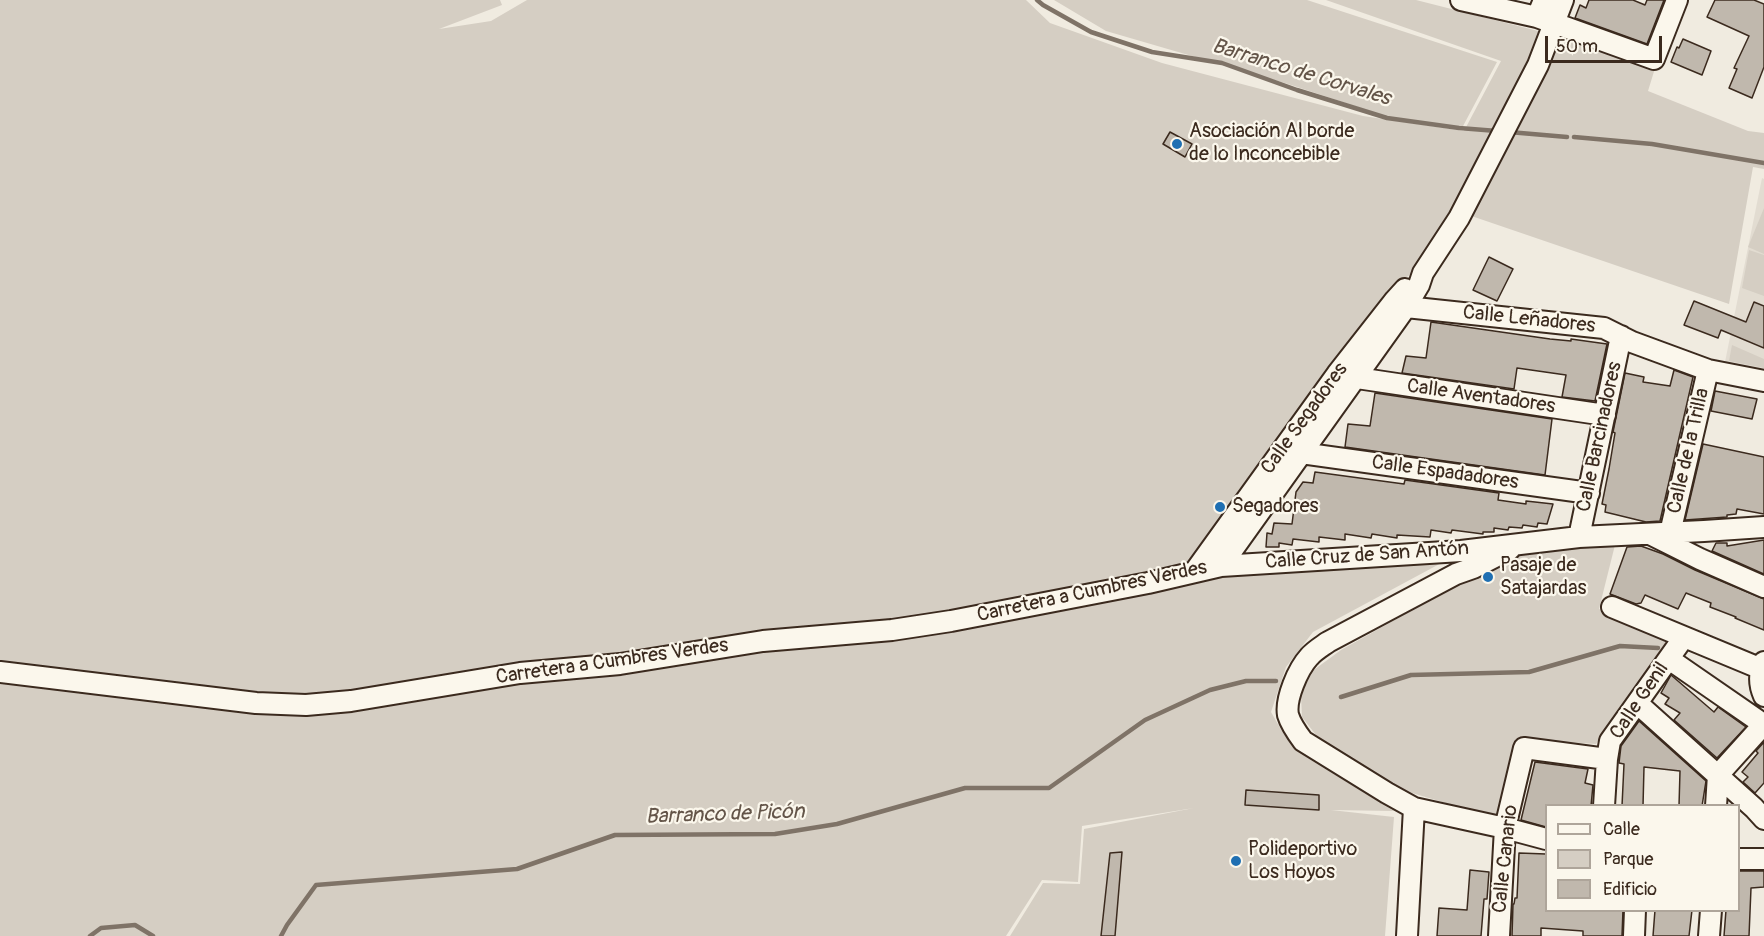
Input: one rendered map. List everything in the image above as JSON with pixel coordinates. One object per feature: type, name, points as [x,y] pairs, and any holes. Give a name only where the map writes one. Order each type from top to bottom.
[{"type":"street","points":[[1461,0],[1545,13],[1654,59],[1677,0]]},
{"type":"street","name":"Calle Segadores","points":[[1195,571],[1337,374],[1419,285],[1423,273],[1459,218],[1538,65],[1545,13],[1563,0]]},
{"type":"street","name":"Calle Segadores","points":[[1221,566],[1357,378],[1401,303]]},
{"type":"street","name":"Calle Leñadores","points":[[1401,303],[1604,328],[1632,342],[1708,370],[1764,381]]},
{"type":"street","name":"Calle Barcinadores","points":[[1579,537],[1621,336]]},
{"type":"street","name":"Calle de la Trilla","points":[[1670,533],[1708,370]]},
{"type":"street","name":"Calle Aventadores","points":[[1357,378],[1605,415]]},
{"type":"street","name":"Calle Espadadores","points":[[1301,453],[1589,493]]},
{"type":"street","name":"Calle Cruz de San Antón","points":[[1221,566],[1468,549],[1579,537],[1764,526]]},
{"type":"street","points":[[1700,559],[1704,531]]},
{"type":"street","points":[[1649,533],[1700,559],[1764,587]]},
{"type":"street","points":[[1521,542],[1328,642],[1310,655],[1288,699],[1288,716],[1293,729],[1303,741],[1414,808],[1545,839]]},
{"type":"street","points":[[1465,571],[1461,565],[1468,549]]},
{"type":"street","name":"Carretera a Cumbres Verdes","points":[[0,672],[256,703],[306,705],[351,701],[520,673],[620,664],[762,641],[892,630],[951,621],[1148,583],[1221,566]]},
{"type":"street","points":[[1612,607],[1763,667],[1760,688],[1764,696]]},
{"type":"street","name":"Calle Genil","points":[[1604,804],[1610,741],[1684,637]]},
{"type":"street","points":[[1669,658],[1764,724],[1718,776],[1716,804]]},
{"type":"street","points":[[1637,703],[1754,808],[1764,821]]},
{"type":"street","name":"Calle Canario","points":[[1499,936],[1505,828],[1524,748],[1607,759]]},
{"type":"street","points":[[1724,804],[1725,791],[1729,789],[1764,821]]},
{"type":"street","points":[[1407,936],[1414,808]]},
{"type":"street","points":[[1740,851],[1764,851]]},
{"type":"street","points":[[1740,859],[1764,859]]},
{"type":"street","points":[[1634,936],[1635,912]]},
{"type":"street","points":[[1709,936],[1711,912]]},
{"type":"shaded area","points":[[1762,178],[1764,179],[1764,369],[1725,362]]},
{"type":"green space","points":[[0,0],[500,0],[502,5],[439,29],[491,21],[527,0],[1026,0],[1050,23],[1162,63],[1363,116],[1464,131],[1501,61],[1326,0],[1416,0],[1542,32],[1656,65],[1648,91],[1748,131],[1764,133],[1764,169],[1753,167],[1729,304],[1451,209],[1412,273],[1384,295],[1185,568],[1445,561],[1313,632],[1286,667],[1271,712],[1283,733],[1306,757],[1394,811],[1331,810],[1394,817],[1385,936],[1010,936],[1043,883],[1080,884],[1084,829],[1194,808],[1082,826],[1078,882],[1042,880],[1006,936],[0,936]]},
{"type":"green space","points":[[1054,0],[1307,0],[1497,62],[1462,128],[1388,117],[1288,84],[1106,31]]},
{"type":"green space","points":[[1764,208],[1764,254],[1748,247]]},
{"type":"green space","points":[[1749,250],[1764,255],[1764,296],[1742,288]]},
{"type":"green space","points":[[1732,345],[1764,359],[1764,368],[1729,361]]},
{"type":"green space","points":[[1616,541],[1599,609],[1668,639],[1596,744],[1518,739],[1496,818],[1392,787],[1316,735],[1302,717],[1301,696],[1311,672],[1341,650],[1516,552]]},
{"type":"building","points":[[1589,0],[1633,0],[1645,5],[1647,0],[1664,0],[1647,44],[1575,18],[1580,5],[1586,8]]},
{"type":"building","points":[[1715,0],[1754,0],[1764,4],[1764,67],[1752,98],[1729,88],[1737,69],[1734,68],[1749,36],[1707,17]]},
{"type":"building","points":[[1683,39],[1711,51],[1702,75],[1671,62]]},
{"type":"building","name":"Asociación Al borde de lo Inconcebible","points":[[1170,132],[1192,144],[1185,157],[1163,144]]},
{"type":"building","points":[[1489,257],[1513,269],[1497,301],[1473,290]]},
{"type":"building","points":[[1694,301],[1746,322],[1754,302],[1764,306],[1764,348],[1721,330],[1718,338],[1684,325]]},
{"type":"building","points":[[1431,322],[1550,339],[1571,341],[1571,339],[1607,344],[1595,401],[1562,397],[1566,375],[1517,368],[1514,389],[1402,373],[1406,356],[1426,358]]},
{"type":"building","points":[[1674,370],[1693,377],[1660,521],[1646,522],[1605,512],[1606,505],[1602,504],[1625,373],[1644,377],[1643,382],[1670,386]]},
{"type":"building","points":[[1715,391],[1757,399],[1752,419],[1711,411]]},
{"type":"building","points":[[1375,393],[1552,419],[1545,475],[1345,447],[1348,424],[1370,426]]},
{"type":"building","points":[[1703,444],[1764,457],[1764,514],[1737,509],[1736,514],[1727,515],[1727,517],[1685,520]]},
{"type":"building","points":[[1315,472],[1404,484],[1405,480],[1499,493],[1498,500],[1526,504],[1526,501],[1553,504],[1547,524],[1538,523],[1537,527],[1523,525],[1522,528],[1509,527],[1508,530],[1494,528],[1494,532],[1483,532],[1483,534],[1431,530],[1430,537],[1397,535],[1397,538],[1372,534],[1371,538],[1345,534],[1345,540],[1319,537],[1319,542],[1293,539],[1292,545],[1279,543],[1279,547],[1266,547],[1267,533],[1272,534],[1274,523],[1292,524],[1296,492],[1303,482],[1313,483]]},
{"type":"building","points":[[1764,540],[1764,574],[1712,551],[1716,543],[1727,543],[1727,546]]},
{"type":"building","points":[[1641,546],[1764,599],[1764,630],[1710,607],[1711,603],[1686,593],[1678,609],[1645,595],[1641,603],[1636,604],[1610,594],[1627,547]]},
{"type":"building","points":[[1671,675],[1714,712],[1718,707],[1746,727],[1717,758],[1674,720],[1680,713],[1665,704],[1669,698],[1661,693]]},
{"type":"building","points":[[1639,721],[1706,781],[1702,804],[1679,804],[1680,771],[1644,767],[1643,804],[1622,804],[1624,764],[1619,763],[1621,746]]},
{"type":"building","points":[[1764,742],[1764,783],[1755,793],[1743,782],[1748,777],[1742,772]]},
{"type":"building","points":[[1535,762],[1588,769],[1585,783],[1593,785],[1591,804],[1545,804],[1545,827],[1521,820]]},
{"type":"building","points":[[1246,790],[1319,795],[1319,810],[1245,805]]},
{"type":"building","points":[[1122,852],[1115,936],[1101,936],[1110,853]]},
{"type":"building","points":[[1519,853],[1545,854],[1545,912],[1623,912],[1622,936],[1583,936],[1583,931],[1541,928],[1541,936],[1512,936],[1513,904],[1517,898]]},
{"type":"building","points":[[1470,870],[1489,872],[1481,936],[1437,936],[1439,908],[1467,910]]},
{"type":"building","points":[[1740,871],[1764,871],[1764,887],[1751,888],[1749,936],[1724,936],[1726,912],[1740,912]]},
{"type":"building","points":[[1655,912],[1692,912],[1689,936],[1653,936]]},
{"type":"waterway","name":"Barranco de Corvales","points":[[1037,0],[1091,32],[1152,52],[1222,63],[1297,90],[1387,118],[1497,131]]},
{"type":"waterway","name":"Barranco de Corvales","points":[[1509,132],[1567,137]]},
{"type":"waterway","name":"Barranco de Corvales","points":[[1574,137],[1652,144],[1764,163]]},
{"type":"waterway","name":"Barranco de Picón","points":[[1341,697],[1411,675],[1529,672],[1620,646],[1658,648]]},
{"type":"waterway","name":"Barranco de Picón","points":[[281,936],[316,885],[517,869],[615,835],[775,834],[837,824],[965,788],[1049,788],[1145,720],[1210,690],[1246,681],[1276,681]]},
{"type":"waterway","name":"Barranco de Picón","points":[[90,936],[101,928],[135,925],[153,936]]},
{"type":"place","name":"Asociación Al borde de lo Inconcebible","points":[[1177,144]]},
{"type":"place","name":"Segadores","points":[[1220,507]]},
{"type":"place","name":"Pasaje de Satajardas","points":[[1488,577]]},
{"type":"place","name":"Polideportivo Los Hoyos","points":[[1236,861]]}]
